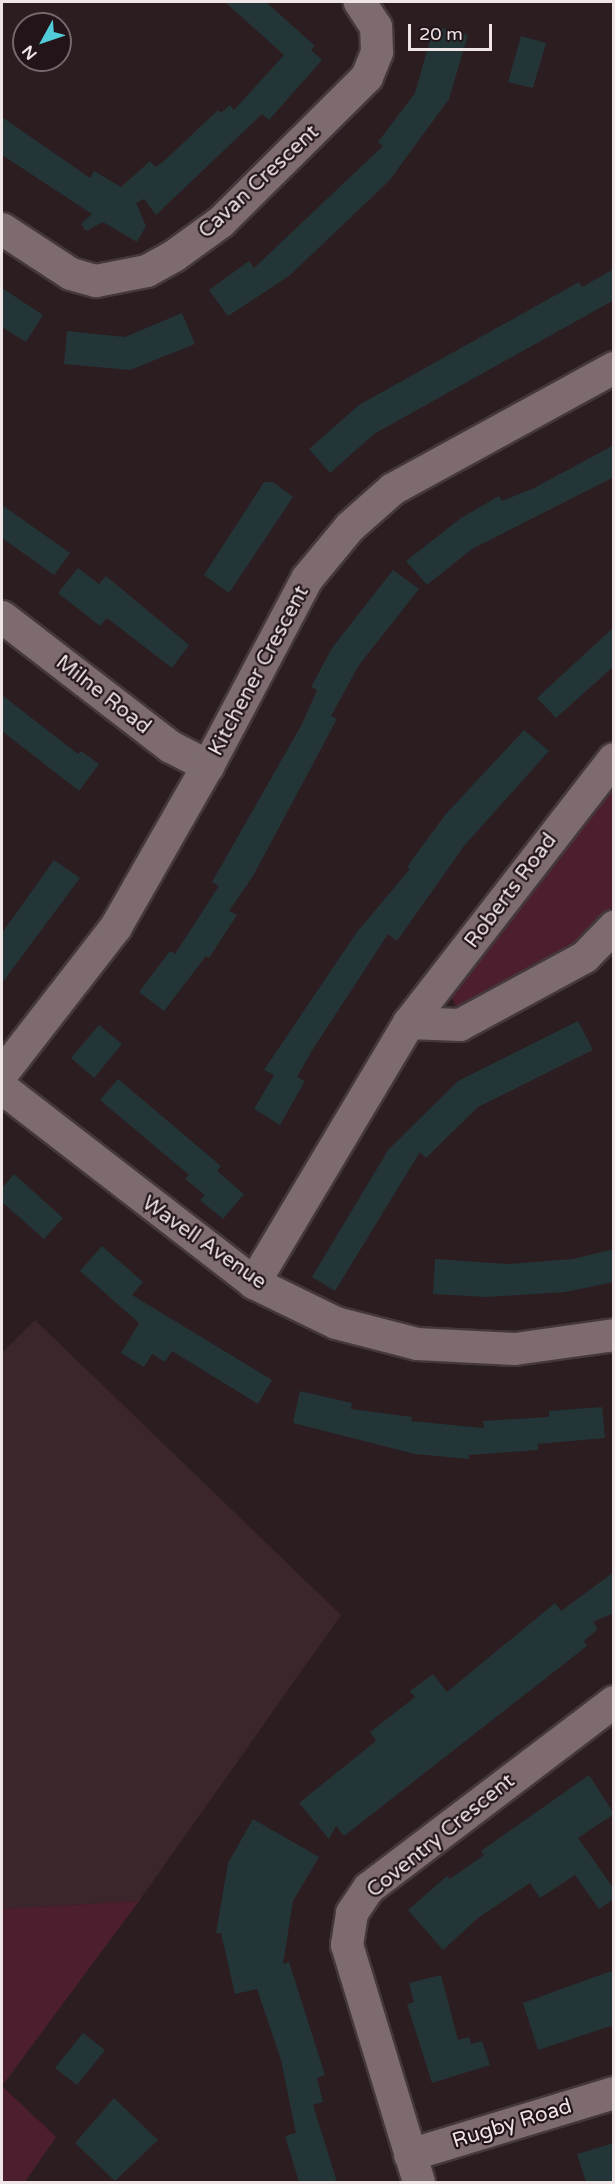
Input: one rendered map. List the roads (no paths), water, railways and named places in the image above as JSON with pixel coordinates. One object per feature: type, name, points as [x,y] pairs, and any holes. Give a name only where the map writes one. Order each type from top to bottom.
[{"type":"street","name":"Cavan Crescent","points":[[2,229],[71,274],[96,281],[147,271],[174,256],[221,222],[367,77],[377,52],[376,27],[360,2]]},
{"type":"street","name":"Kitchener Crescent","points":[[2,1074],[116,927],[208,766],[307,579],[350,527],[393,489],[614,368]]},
{"type":"street","name":"Milne Road","points":[[2,617],[171,747],[208,766]]},
{"type":"street","name":"Roberts Road","points":[[254,1283],[409,1023],[614,759]]},
{"type":"street","points":[[409,1023],[460,1025],[585,957],[614,927]]},
{"type":"street","name":"Wavell Avenue","points":[[2,1088],[254,1283],[336,1323],[417,1344],[515,1349],[614,1335]]},
{"type":"street","name":"Coventry Crescent","points":[[415,2169],[347,1945],[352,1913],[369,1888],[614,1702]]},
{"type":"street","name":"Rugby Road","points":[[415,2169],[614,2093]]}]
